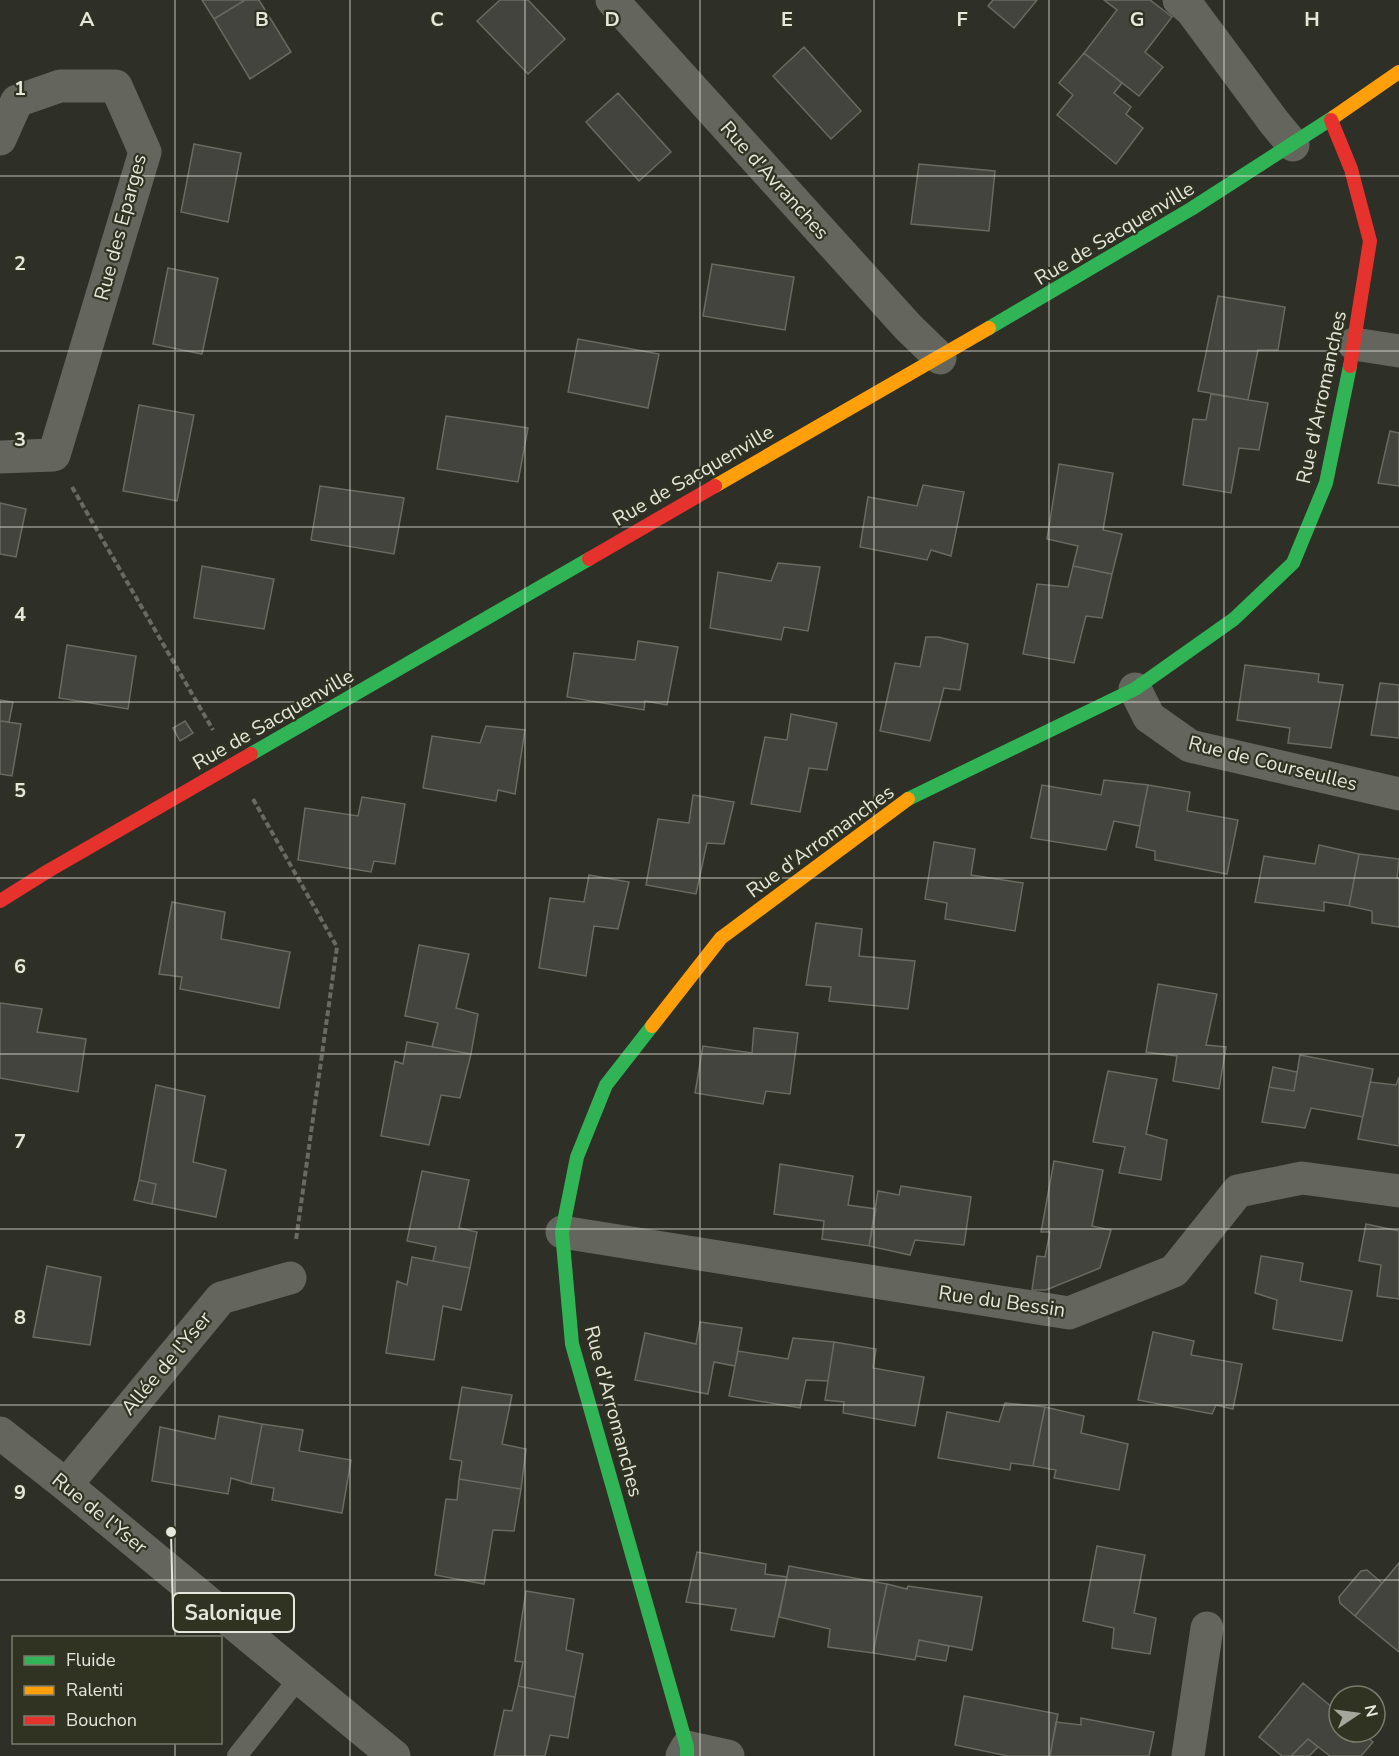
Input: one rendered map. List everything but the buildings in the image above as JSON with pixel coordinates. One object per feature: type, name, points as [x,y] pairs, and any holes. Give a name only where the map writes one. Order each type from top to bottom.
[{"type":"street","name":"Rue d'Avranches","points":[[612,0],[908,327],[940,358]]},
{"type":"street","points":[[1179,0],[1191,10],[1293,145]]},
{"type":"street","name":"Rue de Sacquenville","points":[[0,901],[48,871],[940,358],[1196,208],[1331,120],[1399,72]]},
{"type":"street","name":"Rue des Eparges","points":[[0,139],[17,101],[60,86],[116,86],[145,152],[54,455]]},
{"type":"street","name":"Rue d'Arromanches","points":[[685,1753],[660,1649],[589,1410],[572,1344],[562,1232],[577,1157],[606,1085],[721,938],[906,800],[1136,689],[1234,619],[1293,562],[1326,483],[1354,344],[1370,241],[1351,169],[1331,120]]},
{"type":"street","points":[[1354,344],[1399,351]]},
{"type":"street","points":[[0,457],[54,455]]},
{"type":"street","name":"Rue de Courseulles","points":[[1136,689],[1149,717],[1190,746],[1399,794]]},
{"type":"street","name":"Rue du Bessin","points":[[562,1232],[1069,1313],[1174,1271],[1238,1191],[1302,1178],[1399,1191]]},
{"type":"street","name":"Allée de l'Yser","points":[[66,1485],[220,1298],[290,1278]]},
{"type":"street","name":"Rue de l'Yser","points":[[0,1433],[394,1756]]},
{"type":"street","points":[[1188,1756],[1207,1628]]},
{"type":"street","points":[[685,1753],[728,1756]]},
{"type":"lane","points":[[237,1756],[299,1678]]},
{"type":"path","points":[[54,455],[337,947],[290,1278]]},
{"type":"traffic: fast","points":[[989,328],[1191,209],[1334,117]]},
{"type":"traffic: fast","points":[[908,799],[1135,689],[1234,619],[1293,563],[1326,483],[1350,366]]},
{"type":"traffic: fast","points":[[251,754],[589,559]]},
{"type":"traffic: fast","points":[[652,1026],[606,1085],[577,1157],[562,1232],[572,1344],[687,1747],[687,1756]]},
{"type":"traffic: slow","points":[[1334,117],[1399,72]]},
{"type":"traffic: slow","points":[[715,486],[989,328]]},
{"type":"traffic: slow","points":[[652,1026],[721,938],[908,799]]},
{"type":"traffic: jam","points":[[1331,120],[1351,169],[1370,241],[1350,366]]},
{"type":"traffic: jam","points":[[589,559],[715,486]]},
{"type":"traffic: jam","points":[[0,901],[251,754]]},
{"type":"place","name":"Salonique","points":[[171,1532]]}]
